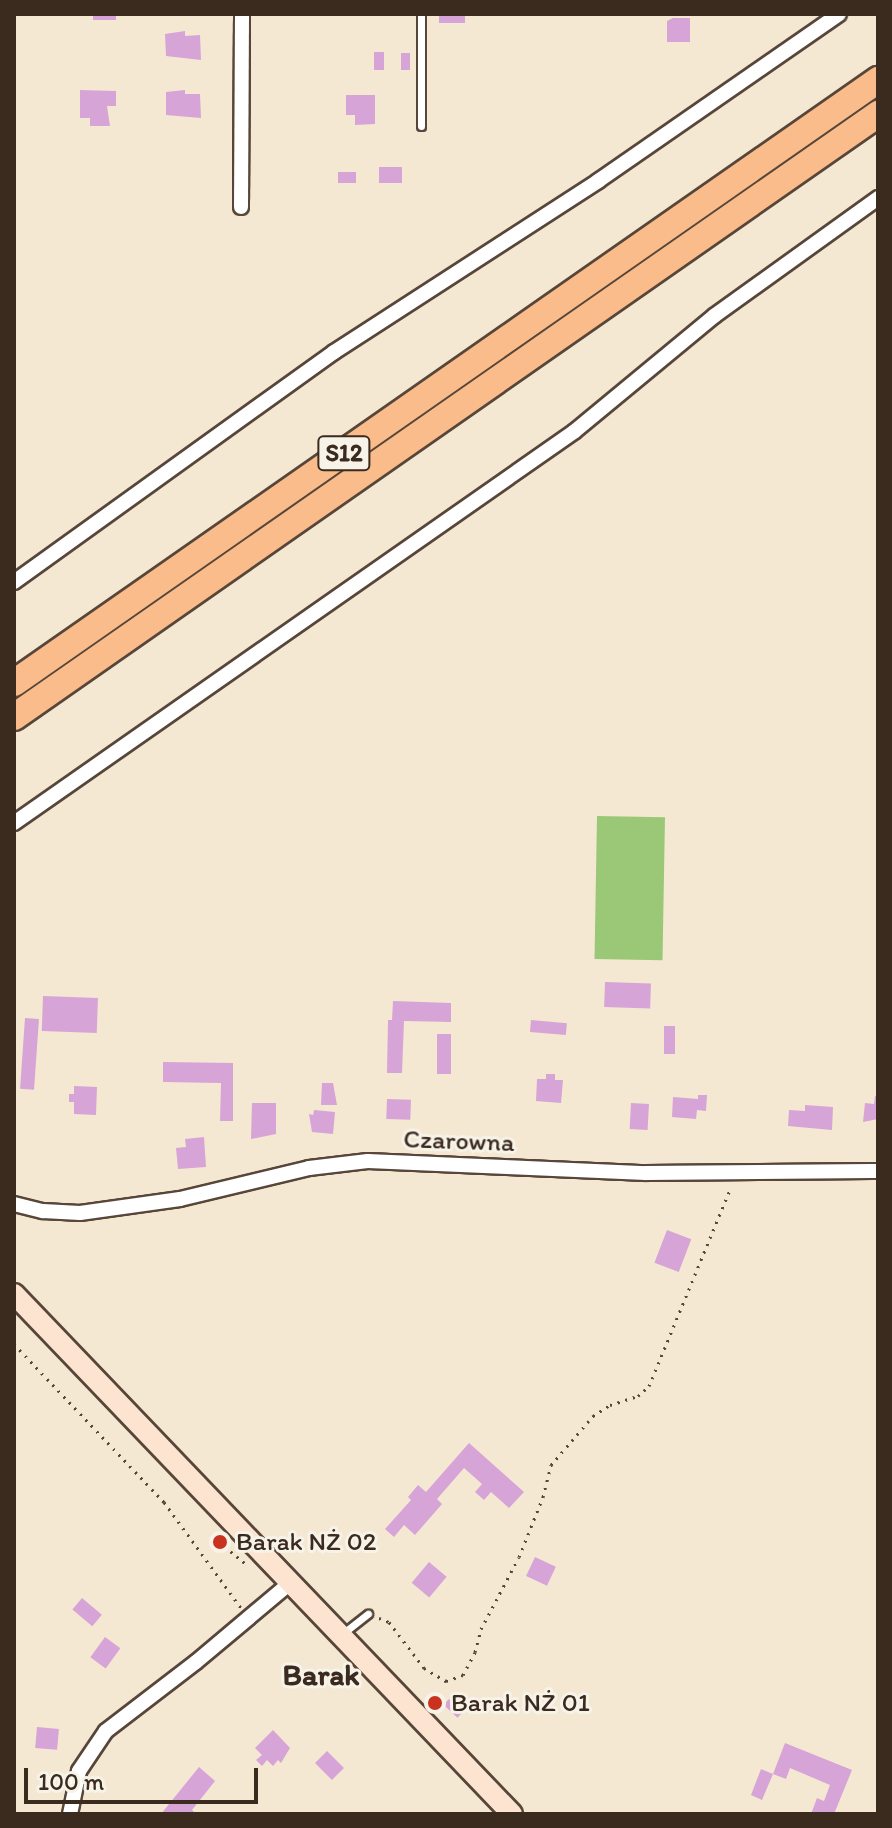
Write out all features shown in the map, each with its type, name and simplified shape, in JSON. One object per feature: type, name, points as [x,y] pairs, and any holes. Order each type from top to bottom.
[{"type":"highway","name":"S12","points":[[14,683],[878,80]]},
{"type":"highway","name":"S12","points":[[14,717],[878,114]]},
{"type":"street","points":[[241,207],[242,14]]},
{"type":"street","points":[[14,582],[334,352],[598,181],[839,14]]},
{"type":"street","points":[[14,823],[575,431],[714,316],[878,198]]},
{"type":"street","name":"Czarowna","points":[[14,1204],[43,1211],[80,1213],[130,1207],[180,1199],[309,1168],[368,1161],[646,1173],[878,1171]]},
{"type":"street","points":[[14,1294],[512,1814]]},
{"type":"street","points":[[56,1814],[70,1811],[79,1771],[106,1731],[290,1583]]},
{"type":"lane","points":[[421,14],[421,126]]},
{"type":"lane","points":[[341,1635],[368,1614]]},
{"type":"path","points":[[368,1614],[389,1622],[424,1668],[446,1681],[463,1675],[475,1652],[481,1629],[519,1557],[543,1497],[551,1465],[593,1416],[610,1405],[638,1396],[649,1386],[737,1173]]},
{"type":"path","points":[[14,1344],[164,1502],[249,1619]]},
{"type":"green space","points":[[878,91],[878,105],[14,706],[14,694]]},
{"type":"green space","points":[[597,816],[665,817],[662,960],[595,959]]},
{"type":"building","points":[[93,14],[116,14],[116,20],[93,20]]},
{"type":"building","points":[[439,14],[465,14],[465,23],[439,23]]},
{"type":"building","points":[[690,18],[690,42],[667,42],[667,21]]},
{"type":"building","points":[[185,31],[185,36],[200,35],[201,60],[166,56],[165,34]]},
{"type":"building","points":[[374,52],[384,52],[384,70],[374,70]]},
{"type":"building","points":[[401,53],[410,53],[410,70],[401,70]]},
{"type":"building","points":[[80,90],[116,91],[116,106],[107,106],[110,126],[90,126],[90,118],[80,118]]},
{"type":"building","points":[[185,90],[185,94],[200,94],[201,118],[166,115],[166,92]]},
{"type":"building","points":[[346,95],[375,95],[375,124],[355,125],[355,115],[346,115]]},
{"type":"building","points":[[379,167],[402,167],[402,183],[379,183]]},
{"type":"building","points":[[338,172],[356,172],[356,183],[338,183]]},
{"type":"building","points":[[605,982],[651,984],[650,1009],[604,1007]]},
{"type":"building","points":[[43,996],[98,998],[97,1033],[42,1031]]},
{"type":"building","points":[[393,1001],[451,1003],[451,1022],[404,1021],[402,1073],[387,1073],[388,1020],[392,1020]]},
{"type":"building","points":[[25,1018],[39,1019],[34,1090],[20,1089]]},
{"type":"building","points":[[531,1020],[567,1023],[566,1035],[530,1032]]},
{"type":"building","points":[[664,1026],[675,1026],[675,1054],[664,1054]]},
{"type":"building","points":[[437,1034],[451,1034],[451,1074],[437,1074]]},
{"type":"building","points":[[163,1062],[233,1063],[233,1121],[220,1121],[221,1083],[163,1082]]},
{"type":"building","points":[[546,1074],[555,1074],[555,1080],[563,1080],[561,1103],[536,1101],[537,1079],[546,1079]]},
{"type":"building","points":[[322,1083],[333,1083],[337,1105],[321,1105]]},
{"type":"building","points":[[74,1086],[97,1087],[96,1115],[74,1114],[74,1102],[69,1102],[69,1094],[74,1094]]},
{"type":"building","points":[[698,1095],[707,1095],[706,1111],[697,1110],[696,1119],[672,1117],[673,1097],[698,1099]]},
{"type":"building","points":[[875,1096],[878,1096],[878,1119],[863,1122],[865,1103],[874,1104]]},
{"type":"building","points":[[387,1099],[411,1100],[410,1120],[386,1119]]},
{"type":"building","points":[[252,1103],[276,1103],[276,1134],[251,1139]]},
{"type":"building","points":[[631,1103],[649,1104],[648,1130],[630,1129]]},
{"type":"building","points":[[805,1105],[833,1107],[832,1130],[788,1126],[789,1110],[805,1111]]},
{"type":"building","points":[[314,1110],[335,1112],[333,1134],[312,1132],[309,1114],[313,1115]]},
{"type":"building","points":[[204,1137],[206,1167],[178,1169],[176,1148],[186,1147],[185,1139]]},
{"type":"building","points":[[667,1230],[691,1239],[679,1272],[654,1263]]},
{"type":"building","points":[[469,1443],[524,1492],[509,1508],[491,1492],[484,1500],[475,1492],[482,1484],[464,1468],[437,1499],[442,1504],[415,1535],[404,1525],[394,1537],[385,1529],[411,1500],[408,1497],[418,1485],[426,1492]]},
{"type":"building","points":[[535,1557],[556,1567],[547,1586],[526,1576]]},
{"type":"building","points":[[429,1562],[447,1577],[429,1597],[412,1583]]},
{"type":"building","points":[[82,1598],[102,1615],[92,1626],[72,1609]]},
{"type":"building","points":[[105,1637],[120,1648],[106,1668],[90,1657]]},
{"type":"building","points":[[449,1699],[463,1712],[457,1718],[444,1705]]},
{"type":"building","points":[[37,1727],[59,1729],[57,1750],[35,1748]]},
{"type":"building","points":[[273,1730],[290,1748],[281,1763],[278,1760],[273,1766],[267,1760],[262,1766],[256,1760],[262,1755],[255,1748]]},
{"type":"building","points":[[785,1743],[852,1770],[834,1814],[811,1814],[817,1798],[824,1801],[830,1785],[790,1768],[786,1779],[773,1774]]},
{"type":"building","points":[[327,1751],[344,1768],[332,1780],[315,1763]]},
{"type":"building","points":[[199,1767],[215,1781],[192,1810],[196,1814],[161,1814]]},
{"type":"building","points":[[761,1769],[773,1774],[762,1800],[751,1795]]},
{"type":"place","name":"Barak NŻ 02","points":[[220,1542]]},
{"type":"place","name":"Barak NŻ 01","points":[[435,1703]]},
{"type":"district","name":"Barak","points":[[321,1675]]}]
